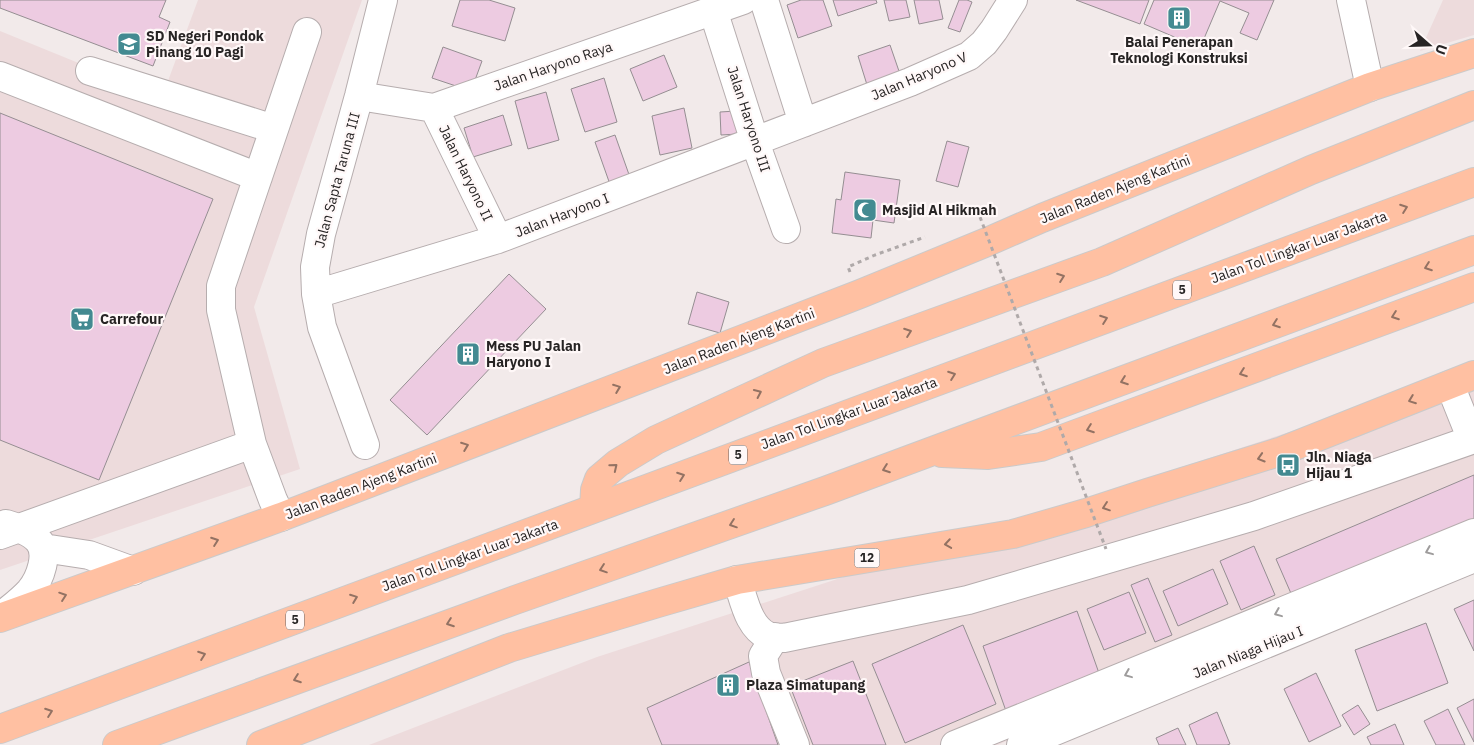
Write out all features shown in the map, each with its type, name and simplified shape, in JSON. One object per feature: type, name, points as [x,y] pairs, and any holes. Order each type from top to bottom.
[{"type":"highway","name":"Jalan Raden Ajeng Kartini","points":[[0,618],[281,517],[860,294],[1042,218],[1370,87],[1474,53]]},
{"type":"highway","points":[[590,510],[599,479],[618,463],[656,440],[823,363],[1102,262],[1310,170],[1474,105]]},
{"type":"highway","name":"Jalan Tol Lingkar Luar Jakarta","points":[[0,729],[1474,182]]},
{"type":"highway","points":[[118,745],[505,603],[932,452],[1474,250]]},
{"type":"highway","points":[[932,452],[988,455],[1041,447],[1474,287]]},
{"type":"highway","name":"12","points":[[261,745],[509,648],[658,602],[737,580],[1022,531],[1086,514],[1282,451],[1462,380]]},
{"type":"street","name":"Jalan Sapta Taruna III","points":[[365,445],[322,327],[316,294],[315,267],[321,234],[384,0]]},
{"type":"street","name":"Jalan Haryono Raya","points":[[359,96],[434,108],[743,0]]},
{"type":"street","points":[[764,0],[804,123]]},
{"type":"street","name":"Jalan Haryono V","points":[[804,123],[910,82],[969,56],[984,43],[1013,0]]},
{"type":"street","points":[[1351,0],[1370,87]]},
{"type":"street","name":"Jalan Haryono III","points":[[713,10],[755,142],[786,229]]},
{"type":"street","points":[[281,517],[252,444],[220,310],[221,286],[307,32]]},
{"type":"street","points":[[90,71],[274,129]]},
{"type":"street","points":[[0,76],[258,177]]},
{"type":"street","name":"Jalan Haryono II","points":[[434,108],[498,239]]},
{"type":"street","name":"Jalan Haryono I","points":[[316,294],[498,239],[804,123]]},
{"type":"street","points":[[737,580],[756,628],[769,636],[784,638],[968,600],[1254,516],[1473,439],[1462,380]]},
{"type":"street","points":[[6,528],[252,444]]},
{"type":"street","points":[[0,618],[31,590],[40,573],[43,548],[37,539],[6,528]]},
{"type":"street","points":[[955,745],[1474,533]]},
{"type":"street","points":[[43,548],[89,555],[133,571]]},
{"type":"street","name":"Jalan Niaga Hijau I","points":[[1021,745],[1474,558]]},
{"type":"street","points":[[775,637],[764,656],[766,673],[795,745]]},
{"type":"path","points":[[980,218],[1106,549]]},
{"type":"shaded area","points":[[198,0],[362,0],[254,307],[300,469],[0,570],[0,31],[162,97]]},
{"type":"shaded area","points":[[1443,0],[1474,0],[1474,35],[1420,51]]},
{"type":"shaded area","points":[[1474,372],[1474,553],[997,745],[369,745],[597,657]]},
{"type":"building","name":"SD Negeri Pondok Pinang 10 Pagi","points":[[0,0],[166,0],[159,17],[170,22],[153,66],[0,8]]},
{"type":"building","points":[[460,0],[489,0],[515,8],[505,41],[452,26]]},
{"type":"building","points":[[801,0],[823,0],[832,26],[798,38],[787,5]]},
{"type":"building","points":[[833,0],[876,0],[877,3],[838,16]]},
{"type":"building","points":[[884,0],[906,0],[910,17],[889,21]]},
{"type":"building","points":[[914,0],[939,0],[943,19],[919,24]]},
{"type":"building","points":[[959,0],[972,2],[960,32],[948,28]]},
{"type":"building","points":[[1076,0],[1149,0],[1140,24]]},
{"type":"building","name":"Balai Penerapan Teknologi Konstruksi","points":[[1154,0],[1274,0],[1257,40],[1240,33],[1249,13],[1220,1],[1200,48],[1144,24]]},
{"type":"building","points":[[890,45],[901,77],[868,88],[858,56]]},
{"type":"building","points":[[443,47],[482,61],[471,91],[432,78]]},
{"type":"building","points":[[664,55],[677,87],[643,101],[630,69]]},
{"type":"building","points":[[604,78],[617,122],[585,132],[571,89]]},
{"type":"building","points":[[546,92],[559,140],[528,149],[515,101]]},
{"type":"building","points":[[684,108],[692,148],[660,155],[652,116]]},
{"type":"building","points":[[736,111],[738,134],[721,135],[720,112]]},
{"type":"building","name":"Carrefour","points":[[0,113],[213,199],[99,480],[0,440]]},
{"type":"building","points":[[503,115],[512,145],[473,157],[464,128]]},
{"type":"building","points":[[615,135],[632,183],[612,190],[595,142]]},
{"type":"building","points":[[947,141],[969,147],[958,187],[936,181]]},
{"type":"building","name":"Masjid Al Hikmah","points":[[845,172],[900,180],[894,223],[873,220],[871,238],[832,233],[836,199],[841,200]]},
{"type":"building","name":"Mess PU Jalan Haryono I","points":[[509,274],[546,309],[427,435],[390,400]]},
{"type":"building","points":[[697,292],[729,302],[720,333],[688,324]]},
{"type":"building","points":[[1474,475],[1474,521],[1293,598],[1276,559]]},
{"type":"building","points":[[1254,546],[1275,595],[1241,610],[1220,561]]},
{"type":"building","points":[[1213,569],[1228,604],[1178,626],[1163,591]]},
{"type":"building","points":[[1148,578],[1172,635],[1155,642],[1131,585]]},
{"type":"building","points":[[1129,592],[1146,633],[1104,650],[1087,609]]},
{"type":"building","points":[[1474,600],[1474,651],[1454,609]]},
{"type":"building","points":[[1077,611],[1100,676],[1006,711],[983,646]]},
{"type":"building","points":[[1426,623],[1448,683],[1377,711],[1355,650]]},
{"type":"building","points":[[963,625],[996,704],[905,743],[872,664]]},
{"type":"building","points":[[853,661],[886,745],[813,745],[790,686]]},
{"type":"building","name":"Plaza Simatupang","points":[[749,662],[778,745],[662,745],[647,708]]},
{"type":"building","points":[[1316,673],[1341,726],[1309,742],[1284,689]]},
{"type":"building","points":[[1474,699],[1474,742],[1457,708]]},
{"type":"building","points":[[1358,705],[1370,724],[1354,735],[1342,715]]},
{"type":"building","points":[[1448,709],[1465,745],[1436,745],[1424,721]]},
{"type":"building","points":[[1217,712],[1230,744],[1197,745],[1189,725]]},
{"type":"building","points":[[1395,724],[1404,745],[1371,745],[1367,737]]},
{"type":"building","points":[[1178,728],[1186,745],[1159,745],[1156,738]]},
{"type":"place","name":"Balai Penerapan Teknologi Konstruksi","points":[[1179,18]]},
{"type":"place","name":"SD Negeri Pondok Pinang 10 Pagi","points":[[129,44]]},
{"type":"place","name":"Masjid Al Hikmah","points":[[865,210]]},
{"type":"place","name":"Carrefour","points":[[82,319]]},
{"type":"place","name":"Mess PU Jalan Haryono I","points":[[468,354]]},
{"type":"place","name":"Jln. Niaga Hijau 1","points":[[1288,465]]},
{"type":"place","name":"Plaza Simatupang","points":[[728,685]]}]
